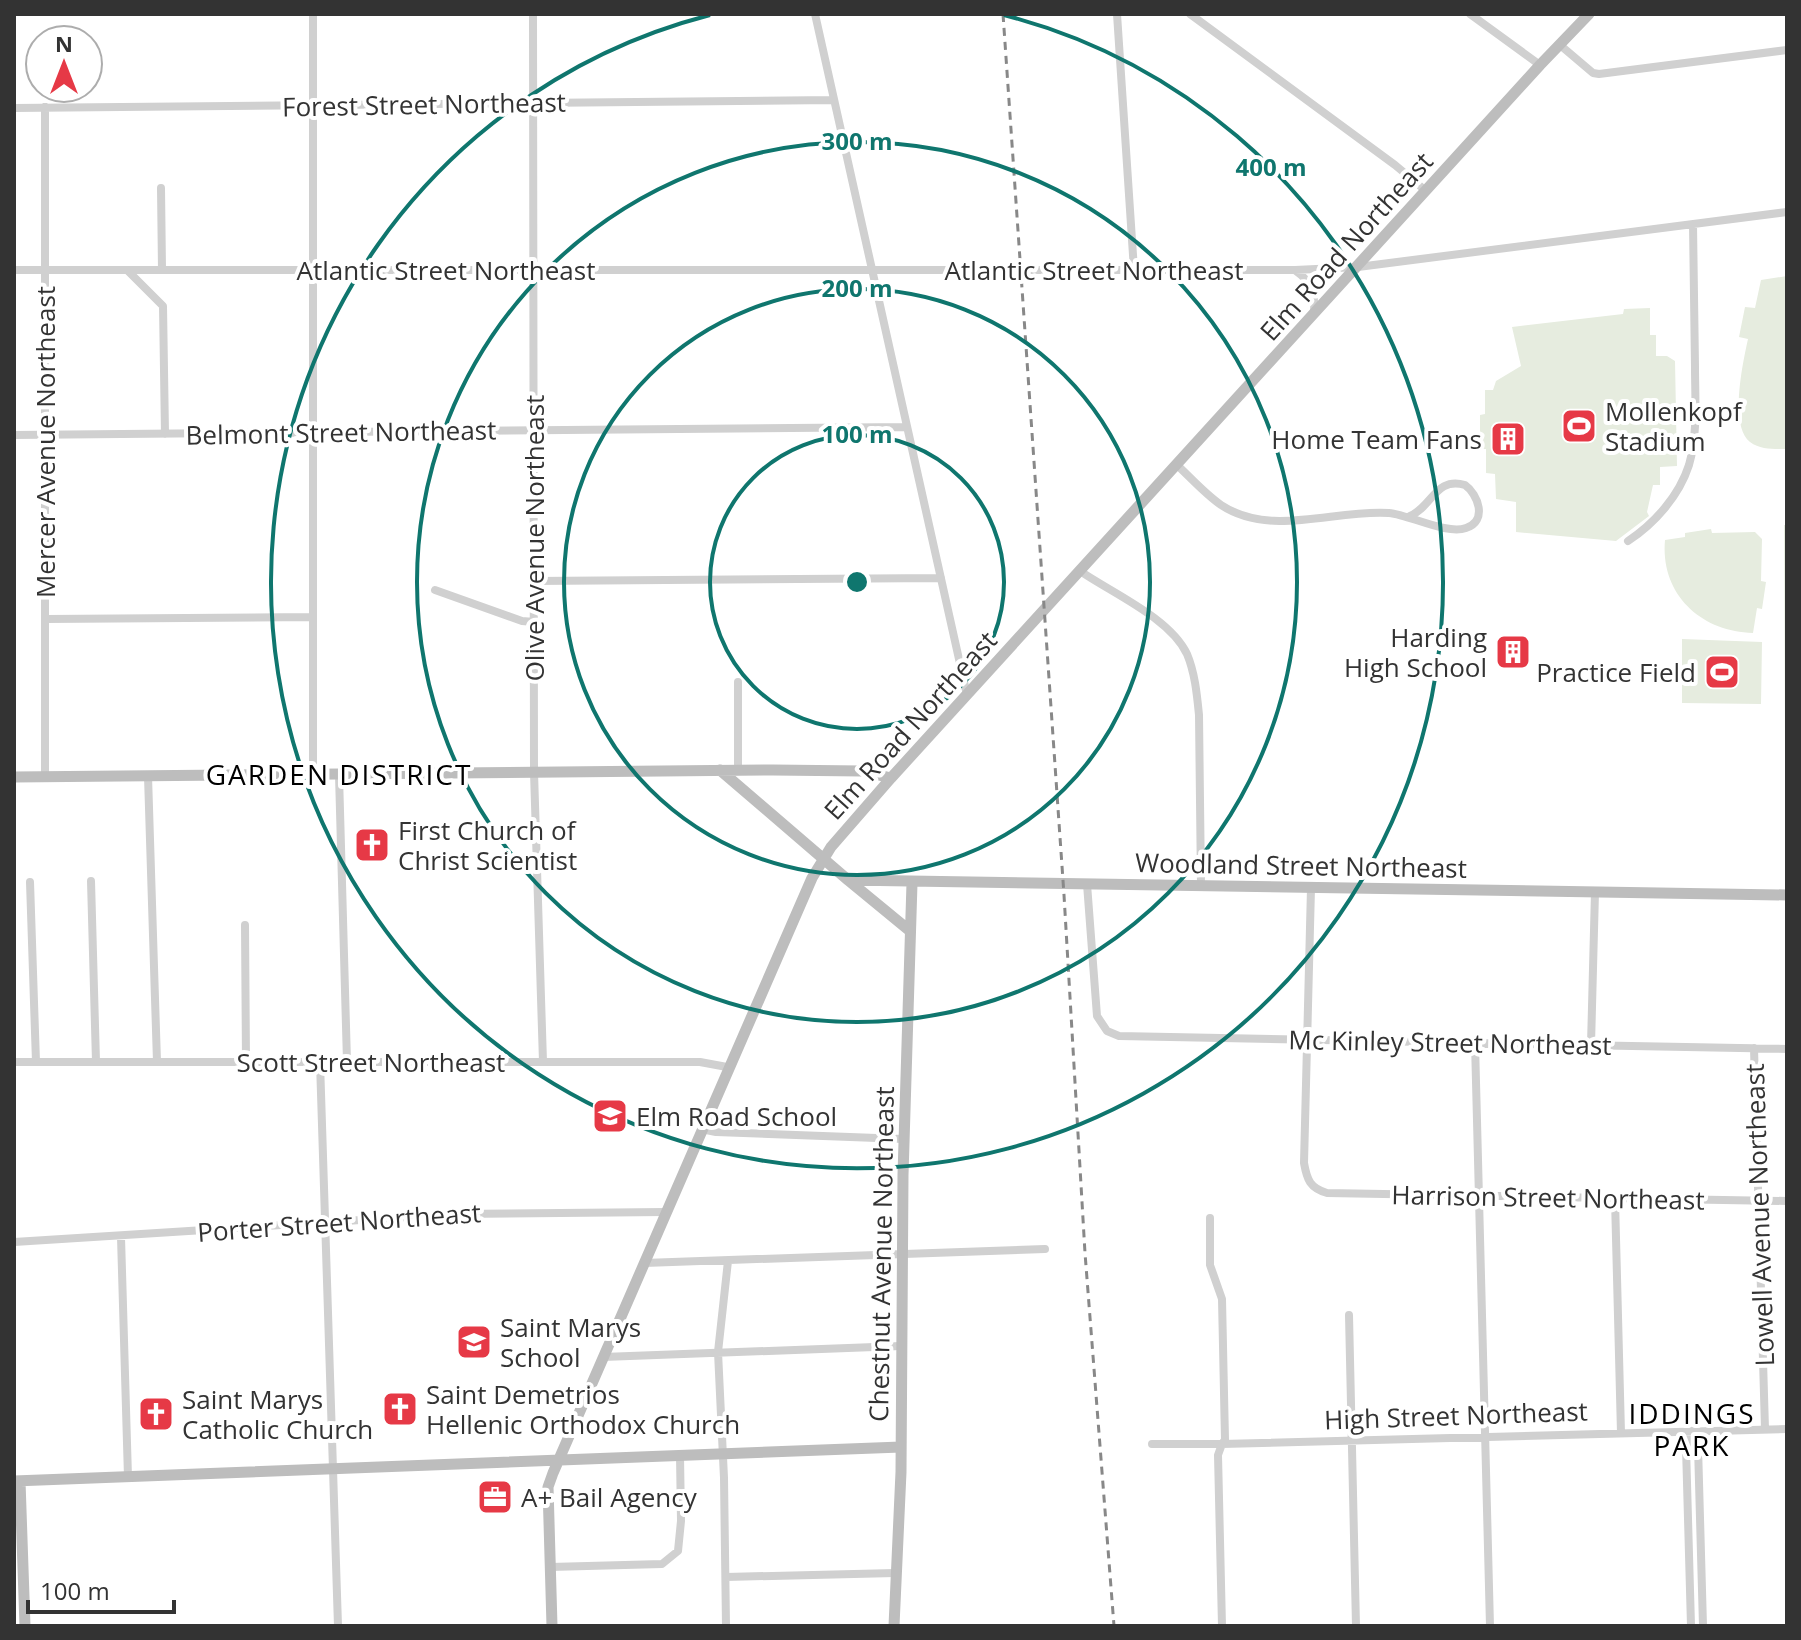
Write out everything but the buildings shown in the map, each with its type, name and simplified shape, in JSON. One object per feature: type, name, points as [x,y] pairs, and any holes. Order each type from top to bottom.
[{"type":"street","points":[[313,14],[313,775]]},
{"type":"street","name":"Olive Avenue Northeast","points":[[533,14],[534,772],[543,1062]]},
{"type":"street","points":[[815,14],[967,695]]},
{"type":"street","points":[[1117,14],[1134,270]]},
{"type":"street","points":[[1190,14],[1426,191]]},
{"type":"street","points":[[1470,14],[1540,65]]},
{"type":"street","name":"Elm Road Northeast","points":[[552,1626],[548,1487],[727,1067],[822,858],[1176,464],[1589,14]]},
{"type":"street","points":[[1560,45],[1593,73],[1599,74],[1787,50]]},
{"type":"street","name":"Forest Street Northeast","points":[[14,108],[834,100]]},
{"type":"street","name":"Mercer Avenue Northeast","points":[[45,107],[45,776]]},
{"type":"street","points":[[161,188],[162,270]]},
{"type":"street","name":"Atlantic Street Northeast","points":[[14,270],[1295,270],[1358,267],[1787,212]]},
{"type":"street","points":[[1628,541],[1645,529],[1666,506],[1692,454],[1695,418],[1693,224]]},
{"type":"street","points":[[1295,270],[1311,284],[1315,293],[1314,315]]},
{"type":"street","points":[[128,271],[163,306],[165,434]]},
{"type":"street","name":"Belmont Street Northeast","points":[[14,435],[907,427]]},
{"type":"street","points":[[1176,464],[1223,507],[1252,517],[1283,521],[1368,513],[1410,516],[1445,528],[1465,529],[1474,524],[1480,507],[1478,499],[1465,485],[1448,483],[1439,488],[1421,511],[1410,516]]},
{"type":"street","points":[[1080,571],[1166,628],[1188,657],[1199,715],[1201,886]]},
{"type":"street","points":[[534,581],[941,578]]},
{"type":"street","points":[[435,590],[505,616],[534,622]]},
{"type":"street","points":[[46,619],[313,617]]},
{"type":"street","points":[[738,682],[738,770]]},
{"type":"street","points":[[720,770],[910,931]]},
{"type":"street","points":[[14,777],[738,770],[862,771],[891,778]]},
{"type":"street","points":[[339,775],[347,1062]]},
{"type":"street","points":[[148,776],[157,1062]]},
{"type":"street","name":"Woodland Street Northeast","points":[[848,880],[1787,895]]},
{"type":"street","points":[[91,881],[96,1062]]},
{"type":"street","points":[[30,882],[36,1062]]},
{"type":"street","name":"Chestnut Avenue Northeast","points":[[894,1626],[901,1447],[904,1139],[912,883]]},
{"type":"street","name":"Mc Kinley Street Northeast","points":[[1087,884],[1097,1016],[1102,1027],[1113,1034],[1787,1049]]},
{"type":"street","points":[[1308,1039],[1311,888]]},
{"type":"street","points":[[1591,1045],[1595,892]]},
{"type":"street","points":[[245,925],[246,1062]]},
{"type":"street","name":"Harrison Street Northeast","points":[[1308,1039],[1304,1163],[1311,1186],[1327,1193],[1787,1201]]},
{"type":"street","points":[[1475,1043],[1490,1626]]},
{"type":"street","name":"Lowell Avenue Northeast","points":[[1754,1048],[1765,1429]]},
{"type":"street","name":"Scott Street Northeast","points":[[14,1062],[700,1062],[727,1067]]},
{"type":"street","points":[[320,1062],[338,1626]]},
{"type":"street","points":[[701,1129],[904,1139]]},
{"type":"street","points":[[1615,1199],[1621,1433]]},
{"type":"street","name":"Porter Street Northeast","points":[[14,1242],[456,1214],[665,1212]]},
{"type":"street","points":[[1210,1218],[1210,1265],[1222,1299],[1225,1440],[1218,1455],[1222,1626]]},
{"type":"street","points":[[121,1237],[128,1477]]},
{"type":"street","points":[[644,1263],[1045,1249]]},
{"type":"street","points":[[726,1626],[718,1352],[728,1261]]},
{"type":"street","points":[[1349,1315],[1356,1626]]},
{"type":"street","points":[[603,1357],[901,1346]]},
{"type":"street","name":"High Street Northeast","points":[[1152,1444],[1787,1429]]},
{"type":"street","points":[[1691,1626],[1686,1447],[1692,1431]]},
{"type":"street","points":[[1692,1431],[1698,1446],[1703,1626]]},
{"type":"street","points":[[25,1626],[17,1481],[901,1447]]},
{"type":"street","points":[[550,1567],[662,1564],[678,1551],[680,1455]]},
{"type":"street","points":[[726,1577],[895,1573]]},
{"type":"shaded area","points":[[1787,276],[1787,449],[1768,448],[1750,442],[1740,422],[1739,393],[1748,339],[1739,337],[1745,307],[1755,308],[1761,280]]},
{"type":"shaded area","name":"Mollenkopf Stadium","points":[[1650,308],[1650,335],[1656,335],[1656,356],[1667,356],[1675,361],[1677,466],[1660,467],[1660,485],[1653,485],[1647,512],[1649,516],[1616,541],[1516,532],[1516,502],[1496,499],[1495,474],[1486,473],[1486,449],[1480,449],[1480,415],[1485,414],[1485,390],[1493,390],[1496,381],[1521,366],[1512,327],[1623,314],[1624,309]]},
{"type":"shaded area","points":[[1787,525],[1785,762],[1784,529]]},
{"type":"shaded area","points":[[1711,529],[1712,533],[1755,532],[1762,539],[1761,581],[1766,582],[1762,609],[1757,608],[1753,633],[1717,626],[1701,617],[1677,593],[1669,577],[1665,540]]},
{"type":"shaded area","name":"Practice Field","points":[[1682,639],[1762,642],[1761,704],[1682,703]]},
{"type":"railway","points":[[1003,14],[1064,895],[1085,1253],[1114,1626]]},
{"type":"place","name":"Mollenkopf Stadium","points":[[1579,426]]},
{"type":"place","name":"Home Team Fans","points":[[1508,439]]},
{"type":"place","name":"Harding High School","points":[[1513,652]]},
{"type":"place","name":"Practice Field","points":[[1722,672]]},
{"type":"place","name":"First Church of Christ Scientist","points":[[372,845]]},
{"type":"place","name":"Elm Road School","points":[[610,1116]]},
{"type":"place","name":"Saint Marys School","points":[[474,1342]]},
{"type":"place","name":"Saint Demetrios Hellenic Orthodox Church","points":[[400,1409]]},
{"type":"place","name":"Saint Marys Catholic Church","points":[[156,1414]]},
{"type":"place","name":"A+ Bail Agency","points":[[495,1497]]},
{"type":"district","name":"GARDEN DISTRICT","points":[[339,774]]},
{"type":"district","name":"IDDINGS PARK","points":[[1692,1429]]}]
